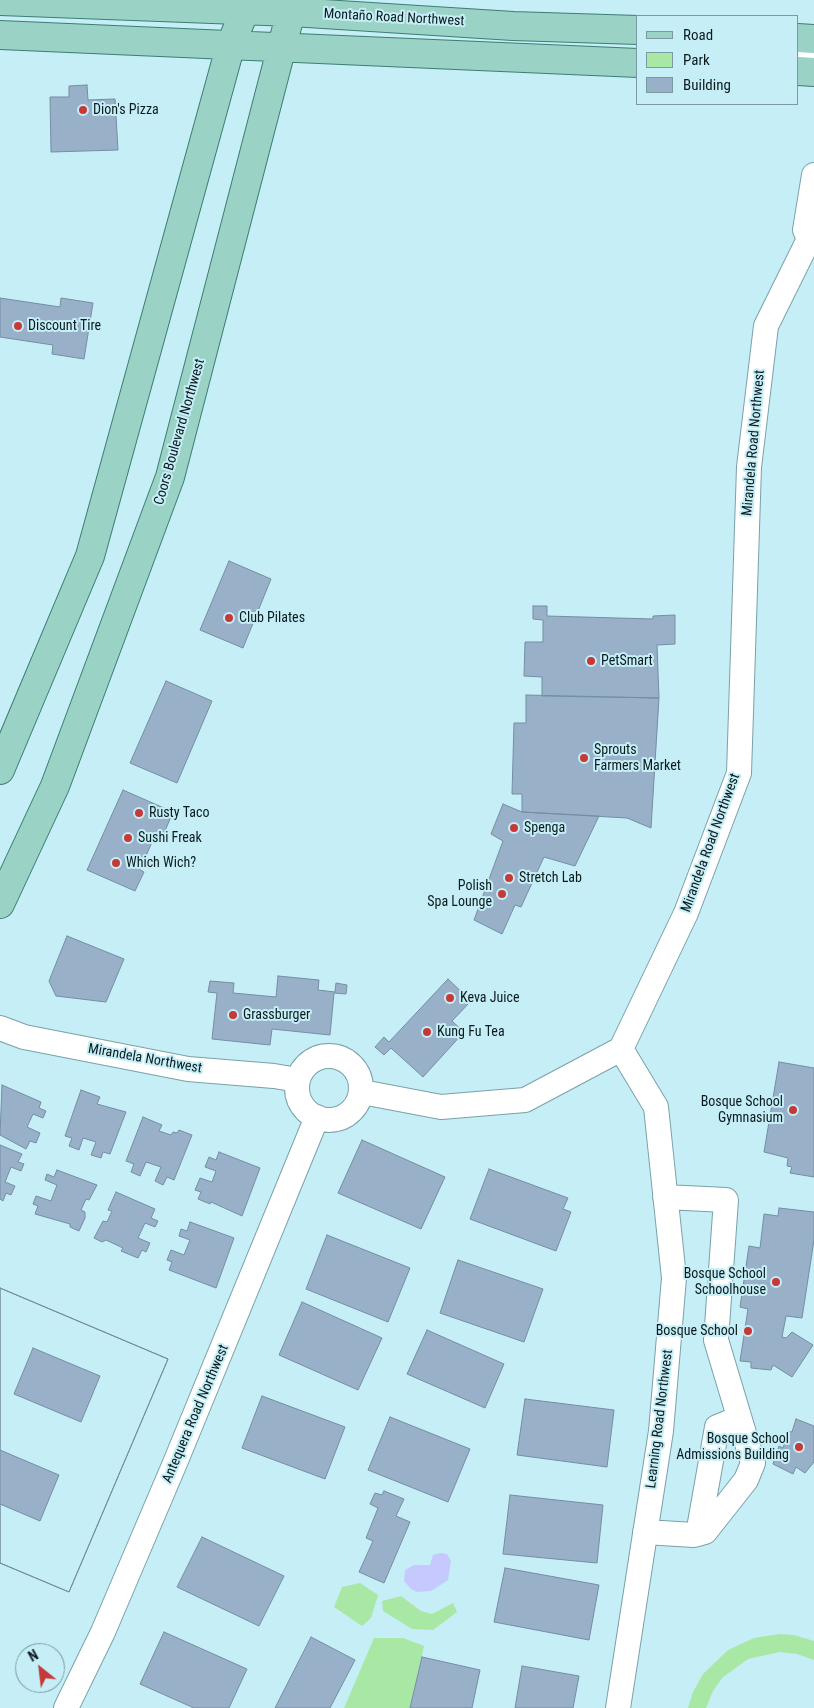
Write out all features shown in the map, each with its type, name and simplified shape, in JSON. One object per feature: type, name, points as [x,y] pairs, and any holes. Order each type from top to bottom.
[{"type":"main road","name":"Montaño Road Northwest","points":[[0,1],[293,6],[513,26],[636,30]]},
{"type":"main road","points":[[0,770],[90,556],[231,44],[246,5]]},
{"type":"main road","name":"Coors Boulevard Northwest","points":[[0,904],[55,786],[170,477],[281,46],[293,6]]},
{"type":"main road","points":[[0,35],[636,63]]},
{"type":"main road","points":[[799,38],[814,39]]},
{"type":"main road","points":[[799,71],[814,72]]},
{"type":"street","points":[[799,55],[814,55]]},
{"type":"street","points":[[811,236],[805,230],[814,175]]},
{"type":"street","name":"Mirandela Road Northwest","points":[[621,1049],[686,913],[739,773],[749,467],[766,326],[811,236]]},
{"type":"street","name":"Mirandela Northwest","points":[[0,1028],[24,1037],[188,1069],[274,1076],[298,1080]]},
{"type":"street","points":[[0,1049],[24,1037]]},
{"type":"street","points":[[362,1092],[441,1107],[525,1100],[621,1049]]},
{"type":"street","name":"Learning Road Northwest","points":[[618,1708],[661,1431],[674,1278],[656,1107],[621,1049]]},
{"type":"street","points":[[321,1056],[343,1058],[357,1071],[362,1092],[354,1110],[344,1117],[333,1120],[317,1117],[307,1112],[300,1103],[297,1092],[298,1080],[302,1070],[310,1062],[321,1056]]},
{"type":"street","name":"Antequera Road Northwest","points":[[66,1708],[103,1632],[183,1445],[317,1117]]},
{"type":"street","points":[[645,1532],[698,1534],[711,1526],[746,1480],[753,1463],[716,1340],[726,1200],[666,1197]]},
{"type":"street","points":[[698,1534],[717,1427],[739,1418]]},
{"type":"green space","points":[[360,1583],[378,1595],[371,1618],[362,1626],[334,1607],[342,1587]]},
{"type":"green space","points":[[401,1596],[421,1611],[432,1614],[453,1603],[457,1612],[433,1630],[412,1629],[383,1611],[382,1601]]},
{"type":"green space","points":[[780,1634],[794,1635],[814,1641],[814,1660],[797,1654],[780,1652],[748,1659],[722,1678],[713,1691],[706,1708],[688,1708],[693,1692],[703,1674],[728,1650],[754,1638]]},
{"type":"green space","points":[[374,1638],[403,1638],[424,1646],[410,1708],[344,1708]]},
{"type":"water","points":[[447,1554],[451,1561],[448,1580],[431,1591],[417,1592],[411,1589],[404,1581],[405,1570],[414,1565],[430,1565],[433,1555]]},
{"type":"building","name":"Dion's Pizza","points":[[87,85],[88,100],[115,99],[118,150],[51,152],[50,97],[69,97],[69,86]]},
{"type":"building","points":[[0,298],[60,307],[61,298],[93,303],[84,359],[52,354],[53,345],[0,337]]},
{"type":"building","points":[[229,561],[271,579],[243,648],[200,630]]},
{"type":"building","name":"PetSmart","points":[[533,606],[547,606],[547,616],[653,619],[653,616],[675,615],[675,644],[657,645],[659,698],[542,696],[542,677],[524,676],[525,642],[543,642],[543,620],[533,619]]},
{"type":"building","points":[[166,681],[212,701],[177,783],[130,763]]},
{"type":"building","name":"Sprouts Farmers Market","points":[[526,695],[659,698],[651,828],[627,818],[522,812],[522,794],[512,794],[514,723],[526,723]]},
{"type":"building","points":[[123,790],[173,812],[162,838],[155,835],[140,870],[144,872],[135,891],[87,870]]},
{"type":"building","points":[[503,804],[522,812],[599,816],[575,866],[544,857],[521,907],[515,905],[502,934],[474,920],[503,841],[491,834]]},
{"type":"building","points":[[67,936],[124,959],[106,1002],[56,996],[49,981]]},
{"type":"building","points":[[278,976],[319,980],[318,990],[335,992],[336,983],[347,985],[346,994],[334,993],[330,1035],[272,1029],[270,1045],[212,1039],[217,993],[208,992],[210,981],[234,983],[233,993],[276,997]]},
{"type":"building","points":[[448,979],[471,1001],[452,1021],[464,1032],[423,1077],[391,1048],[384,1055],[375,1047],[384,1037],[389,1042]]},
{"type":"building","name":"Bosque School Gymnasium","points":[[779,1062],[814,1068],[814,1177],[790,1173],[792,1167],[787,1166],[788,1158],[764,1152]]},
{"type":"building","points":[[2,1085],[41,1102],[39,1108],[46,1111],[43,1118],[33,1114],[27,1127],[40,1133],[36,1143],[30,1141],[26,1149],[0,1135]]},
{"type":"building","points":[[81,1090],[100,1097],[97,1104],[126,1112],[110,1154],[103,1152],[101,1158],[91,1155],[96,1142],[83,1138],[79,1150],[69,1146],[72,1138],[65,1136]]},
{"type":"building","points":[[143,1117],[162,1125],[159,1131],[171,1135],[179,1130],[192,1135],[174,1180],[167,1177],[163,1185],[155,1181],[161,1167],[146,1162],[140,1176],[131,1172],[134,1164],[126,1161]]},
{"type":"building","points":[[362,1140],[445,1177],[421,1229],[338,1193]]},
{"type":"building","points":[[0,1145],[22,1154],[18,1162],[24,1164],[21,1171],[11,1167],[5,1182],[15,1186],[11,1195],[6,1193],[3,1201],[0,1199]]},
{"type":"building","points":[[219,1152],[260,1168],[242,1216],[211,1202],[210,1204],[198,1199],[201,1192],[195,1190],[200,1178],[212,1182],[216,1171],[205,1167],[209,1157],[216,1160]]},
{"type":"building","points":[[489,1169],[568,1198],[563,1209],[571,1212],[556,1251],[470,1219]]},
{"type":"building","points":[[57,1170],[97,1185],[89,1200],[86,1199],[81,1210],[85,1212],[85,1218],[79,1231],[70,1227],[70,1224],[35,1214],[38,1206],[33,1204],[36,1196],[51,1201],[57,1185],[45,1180],[47,1174],[54,1177]]},
{"type":"building","points":[[116,1192],[155,1209],[151,1218],[158,1221],[155,1227],[145,1223],[138,1238],[150,1243],[146,1252],[142,1250],[138,1258],[121,1251],[123,1248],[106,1240],[102,1242],[94,1238],[103,1221],[107,1222],[112,1211],[108,1210]]},
{"type":"building","name":"Bosque School Schoolhouse","points":[[779,1208],[814,1212],[814,1240],[802,1318],[786,1316],[782,1337],[786,1338],[792,1332],[813,1345],[792,1377],[773,1365],[771,1370],[751,1368],[751,1362],[740,1361],[748,1309],[740,1307],[749,1246],[760,1248],[764,1214],[778,1216]]},
{"type":"building","points":[[190,1222],[234,1238],[216,1288],[169,1270],[172,1262],[167,1260],[171,1250],[184,1255],[190,1240],[179,1236],[181,1229],[187,1231]]},
{"type":"building","points":[[327,1235],[410,1268],[388,1322],[306,1289]]},
{"type":"building","points":[[458,1260],[543,1289],[524,1342],[440,1313]]},
{"type":"building","points":[[0,1288],[168,1359],[69,1592],[0,1563],[0,1504],[40,1521],[59,1475],[0,1450]],"holes":[[[33,1348],[100,1376],[81,1422],[14,1394]]]},
{"type":"building","points":[[0,1288],[168,1359],[69,1592],[0,1563]]},
{"type":"building","points":[[302,1302],[382,1338],[358,1390],[279,1355]]},
{"type":"building","points":[[427,1330],[504,1364],[485,1408],[407,1374]]},
{"type":"building","points":[[262,1396],[345,1427],[325,1479],[242,1448]]},
{"type":"building","points":[[525,1399],[614,1410],[607,1467],[517,1455]]},
{"type":"building","points":[[390,1417],[470,1449],[448,1502],[368,1470]]},
{"type":"building","name":"Bosque School Admissions Building","points":[[796,1419],[814,1426],[814,1462],[805,1473],[796,1467],[793,1474],[773,1464],[779,1446],[783,1448],[788,1431],[792,1432]]},
{"type":"building","points":[[384,1491],[404,1499],[396,1516],[410,1522],[384,1583],[359,1572],[373,1541],[366,1538],[378,1508],[370,1504],[375,1493],[382,1495]]},
{"type":"building","points":[[510,1495],[603,1505],[597,1563],[503,1554]]},
{"type":"building","points":[[202,1537],[284,1576],[259,1626],[177,1587]]},
{"type":"building","points":[[505,1568],[599,1585],[589,1640],[494,1622]]},
{"type":"building","points":[[164,1632],[247,1669],[229,1708],[194,1708],[140,1684]]},
{"type":"building","points":[[311,1637],[355,1660],[330,1708],[275,1708]]},
{"type":"building","points":[[422,1657],[480,1670],[472,1708],[410,1708]]},
{"type":"building","points":[[522,1666],[579,1676],[573,1708],[515,1708]]},
{"type":"place","name":"Dion's Pizza","points":[[83,110]]},
{"type":"place","name":"Discount Tire","points":[[18,326]]},
{"type":"place","name":"Club Pilates","points":[[229,618]]},
{"type":"place","name":"PetSmart","points":[[591,661]]},
{"type":"place","name":"Sprouts Farmers Market","points":[[584,758]]},
{"type":"place","name":"Rusty Taco","points":[[139,813]]},
{"type":"place","name":"Spenga","points":[[514,828]]},
{"type":"place","name":"Sushi Freak","points":[[128,838]]},
{"type":"place","name":"Which Wich?","points":[[116,863]]},
{"type":"place","name":"Stretch Lab","points":[[509,878]]},
{"type":"place","name":"Polish Spa Lounge","points":[[502,894]]},
{"type":"place","name":"Keva Juice","points":[[450,998]]},
{"type":"place","name":"Grassburger","points":[[233,1015]]},
{"type":"place","name":"Kung Fu Tea","points":[[427,1032]]},
{"type":"place","name":"Bosque School Gymnasium","points":[[793,1110]]},
{"type":"place","name":"Bosque School Schoolhouse","points":[[776,1282]]},
{"type":"place","name":"Bosque School","points":[[748,1331]]},
{"type":"place","name":"Bosque School Admissions Building","points":[[799,1447]]}]
